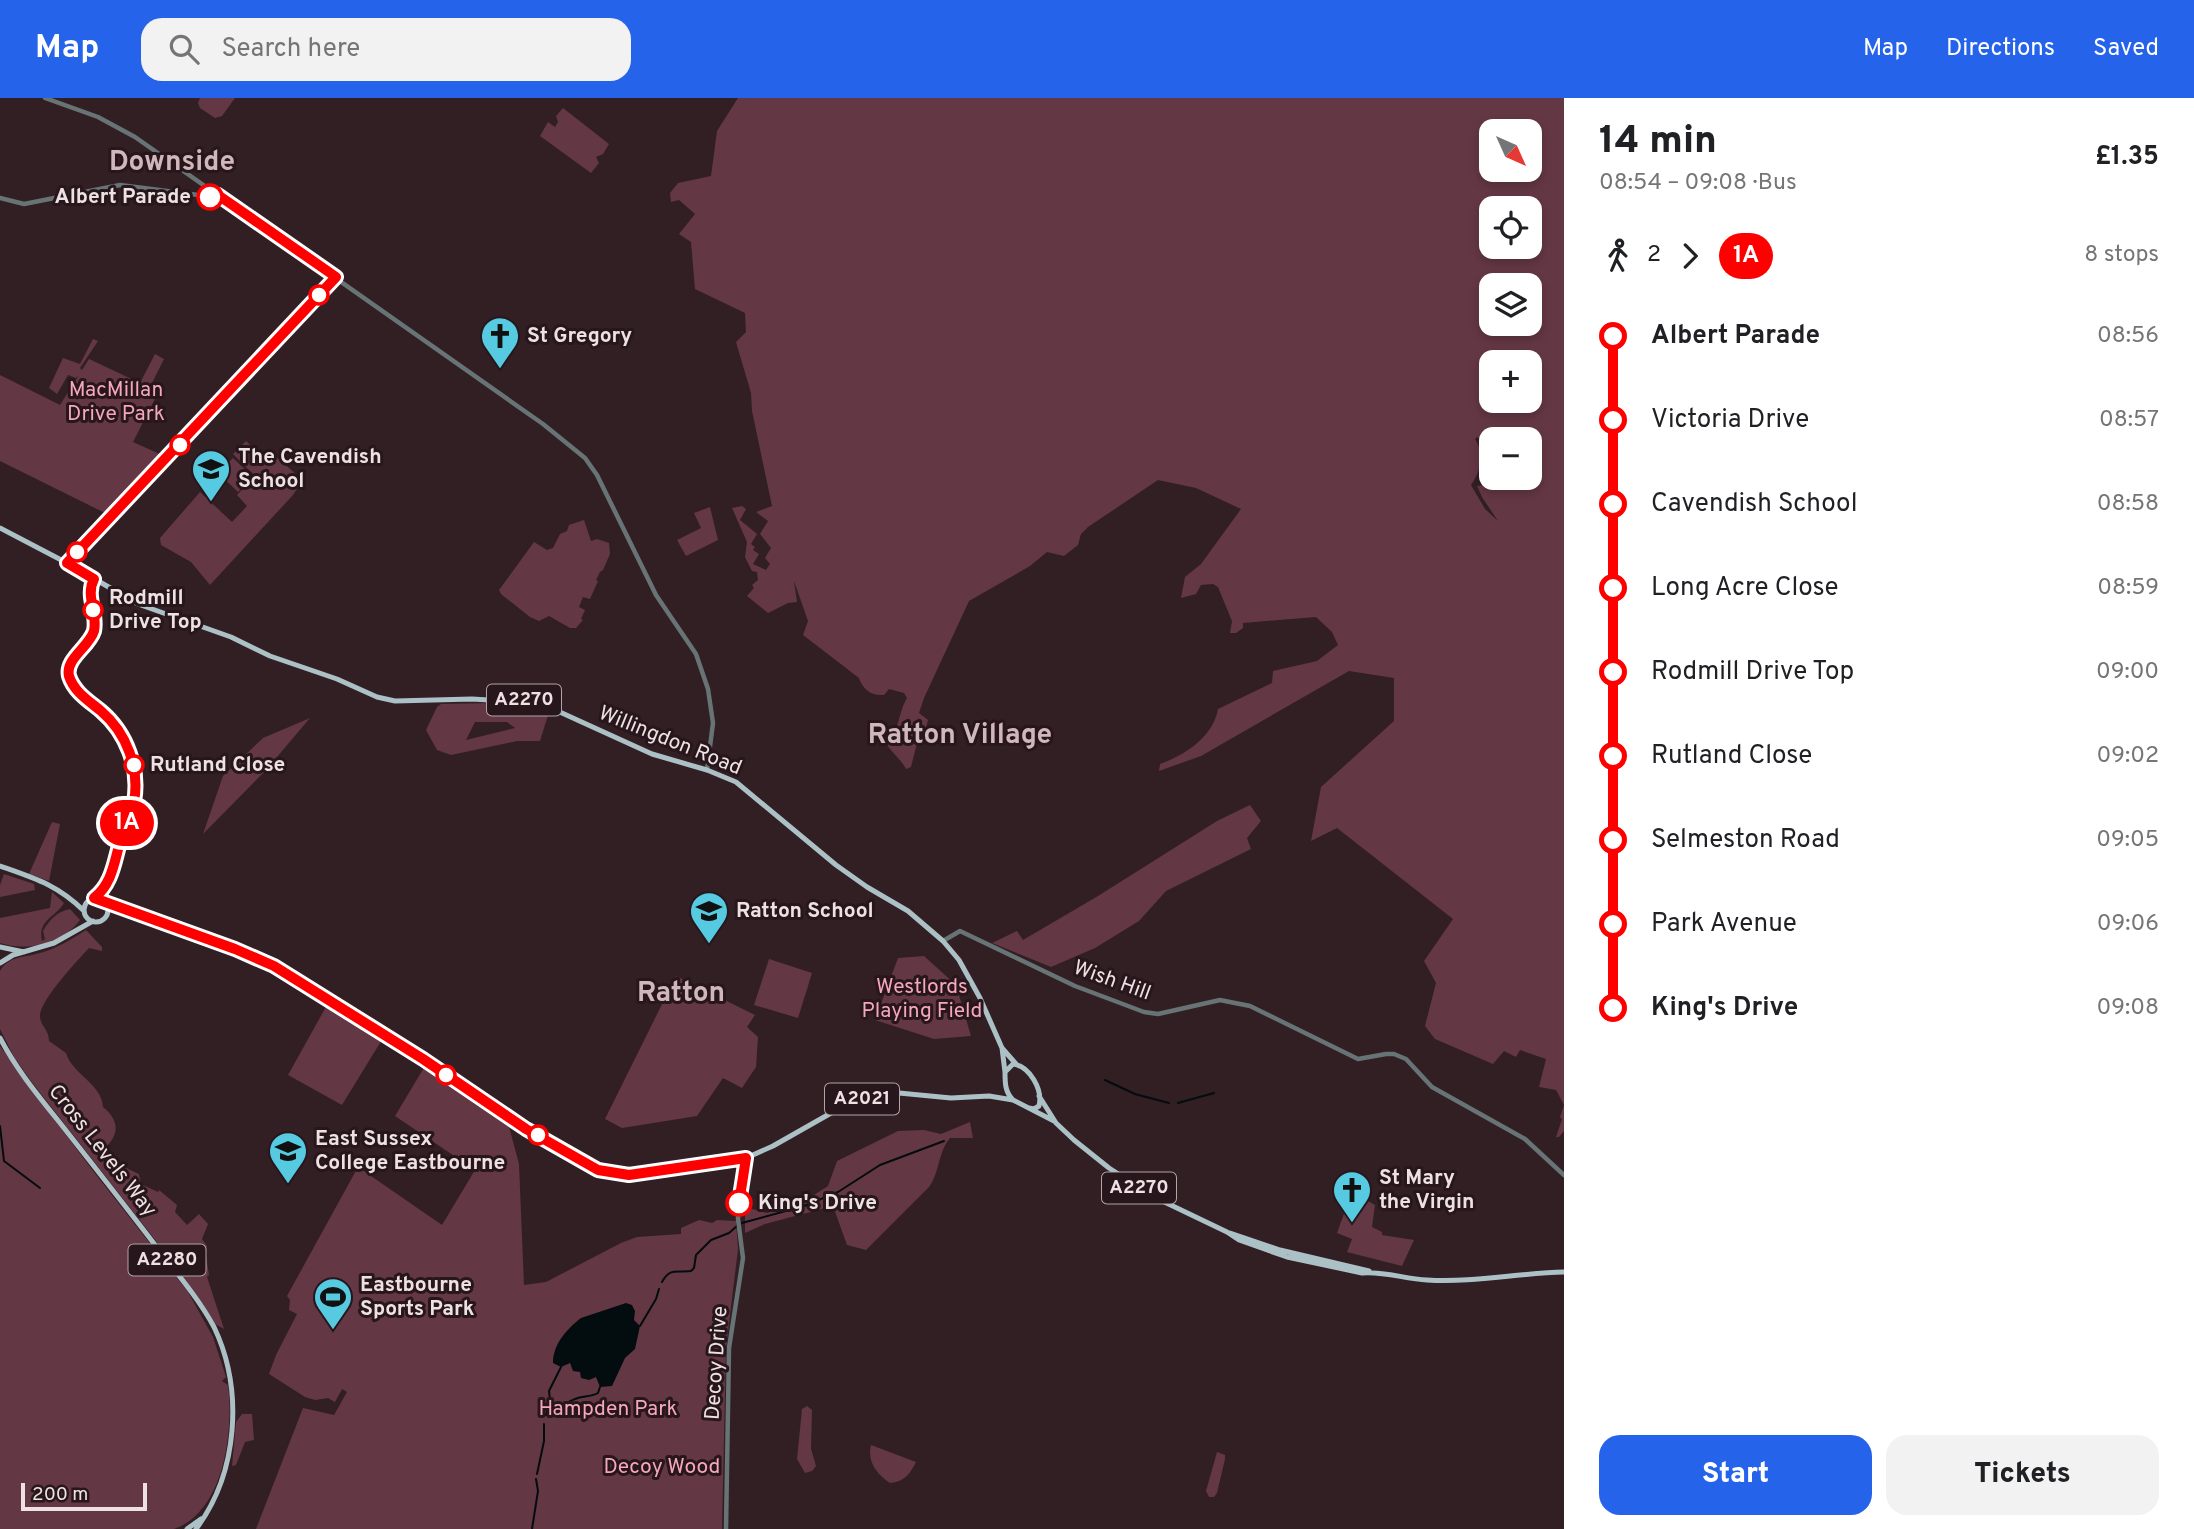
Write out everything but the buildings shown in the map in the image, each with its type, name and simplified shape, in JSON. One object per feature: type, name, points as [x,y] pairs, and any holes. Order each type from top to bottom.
[{"type":"main road","name":"Willingdon Road","points":[[0,528],[138,604],[230,637],[270,656],[337,679],[377,697],[402,701],[472,699],[540,703],[652,754],[707,770],[743,786],[836,865],[908,911],[943,941],[974,988],[1002,1048],[1016,1064],[1029,1073],[1040,1096]]},
{"type":"main road","points":[[0,866],[48,883],[69,896],[93,921]]},
{"type":"main road","points":[[69,896],[104,902],[108,908],[106,917]]},
{"type":"main road","points":[[80,928],[87,903],[93,899]]},
{"type":"main road","name":"A2021","points":[[104,902],[235,949],[274,966],[423,1059],[526,1129],[598,1170],[629,1175],[746,1158],[773,1146],[847,1104],[874,1094],[899,1093],[951,1098],[989,1096],[1013,1100]]},
{"type":"main road","points":[[0,963],[7,957],[54,943],[93,921],[126,911]]},
{"type":"main road","points":[[0,947],[26,952]]},
{"type":"main road","points":[[0,953],[0,963]]},
{"type":"main road","name":"Cross Levels Way","points":[[0,1038],[32,1087],[195,1297],[218,1338],[230,1383],[231,1438],[227,1465],[196,1529]]},
{"type":"main road","name":"Willingdon Road","points":[[1002,1048],[1005,1081]]},
{"type":"main road","points":[[1005,1072],[1010,1065],[1016,1064]]},
{"type":"main road","points":[[1005,1081],[1007,1092],[1013,1100],[1029,1108],[1039,1106],[1040,1096]]},
{"type":"main road","points":[[989,1096],[1001,1089],[1005,1081]]},
{"type":"main road","name":"A2270","points":[[1040,1096],[1056,1123]]},
{"type":"main road","name":"A2270","points":[[1029,1108],[1056,1123],[1118,1175],[1154,1198],[1227,1232],[1280,1250],[1372,1272],[1427,1280],[1564,1272]]},
{"type":"main road","name":"A2270","points":[[1227,1232],[1239,1240],[1261,1248],[1329,1267],[1362,1273],[1372,1272]]},
{"type":"main road","name":"Cross Levels Way","points":[[187,1529],[204,1516]]},
{"type":"street","points":[[45,98],[99,117],[135,137],[481,378],[585,458],[597,475],[656,595],[696,654],[708,689],[713,723],[707,770]]},
{"type":"street","points":[[0,198],[24,204],[120,185],[214,197],[218,195]]},
{"type":"street","points":[[94,579],[90,588],[93,633],[68,669],[74,686],[105,714],[120,732],[131,754],[135,800],[104,902]]},
{"type":"street","points":[[93,899],[110,880]]},
{"type":"street","name":"Wish Hill","points":[[943,941],[960,931],[1075,986],[1144,1012],[1158,1014],[1220,999],[1250,1006],[1358,1059],[1394,1054],[1416,1067],[1441,1094],[1525,1139],[1564,1175]]},
{"type":"street","name":"Decoy Drive","points":[[726,1529],[729,1348],[743,1258],[738,1219],[746,1158]]},
{"type":"green space","points":[[200,98],[235,98],[222,116],[215,118],[200,108]]},
{"type":"green space","points":[[738,98],[1564,98],[1564,1105],[1556,1090],[1539,1087],[1546,1059],[1520,1050],[1516,1057],[1504,1051],[1493,1064],[1435,1039],[1425,1026],[1436,983],[1424,961],[1453,919],[1337,828],[1311,841],[1321,787],[1394,721],[1394,678],[1349,671],[1201,756],[1159,771],[1160,764],[1179,756],[1204,736],[1218,709],[1272,683],[1273,671],[1317,661],[1338,645],[1332,632],[1316,617],[1243,623],[1243,628],[1236,633],[1230,633],[1232,621],[1218,587],[1213,584],[1201,585],[1196,594],[1181,598],[1185,577],[1201,564],[1241,509],[1196,488],[1158,480],[1088,527],[1081,534],[1078,545],[1064,556],[1047,552],[1030,566],[969,601],[924,698],[919,713],[928,720],[926,728],[918,739],[911,767],[906,769],[887,745],[894,734],[907,698],[904,693],[889,689],[884,695],[868,691],[859,678],[803,635],[808,621],[794,581],[797,602],[788,603],[768,613],[747,596],[754,588],[752,585],[758,580],[757,572],[752,571],[745,557],[747,542],[732,508],[742,506],[746,509],[740,520],[757,534],[751,544],[755,547],[753,550],[759,554],[753,564],[766,570],[770,564],[765,558],[771,548],[760,534],[768,521],[756,512],[772,506],[752,411],[751,393],[736,342],[746,332],[745,313],[695,289],[691,242],[679,234],[695,214],[679,200],[671,202],[670,193],[678,183],[711,176],[717,131]]},
{"type":"green space","points":[[563,108],[609,144],[603,154],[596,157],[599,163],[591,173],[540,136],[548,122],[555,127],[558,122],[556,116]]},
{"type":"green space","name":"MacMillan Drive Park","points":[[93,339],[98,341],[80,368],[82,370],[89,359],[140,383],[155,354],[164,359],[150,387],[159,391],[133,442],[162,455],[107,514],[0,461],[0,375],[60,405],[79,375],[76,378],[68,375],[57,394],[49,388],[63,358],[80,364]]},
{"type":"green space","points":[[246,441],[268,462],[275,456],[303,480],[293,495],[210,585],[191,562],[161,545],[160,538],[200,492],[232,522],[247,506],[237,495],[255,476],[233,454]]},
{"type":"green space","points":[[233,458],[252,476],[238,492],[218,473]]},
{"type":"green space","points":[[710,507],[718,540],[686,556],[677,540],[701,528],[694,513]]},
{"type":"green space","points":[[584,520],[591,541],[597,539],[609,543],[610,554],[596,580],[598,581],[590,599],[583,597],[579,607],[585,610],[581,619],[583,620],[576,628],[570,628],[549,616],[539,621],[530,617],[501,594],[499,590],[534,542],[547,550],[553,548],[560,534],[567,531],[569,525]]},
{"type":"green space","points":[[496,703],[522,705],[549,712],[540,741],[517,741],[451,755],[437,750],[426,730],[441,704]],"holes":[[[475,722],[507,722],[515,728],[466,740]]]},
{"type":"green space","points":[[310,718],[266,770],[203,834],[223,776],[263,738]]},
{"type":"green space","points":[[1250,805],[1261,821],[1247,838],[1251,849],[1166,891],[1139,921],[1095,948],[1051,967],[992,943],[1017,931],[1023,940],[1217,821]]},
{"type":"green space","points":[[52,822],[60,824],[49,881],[29,874]]},
{"type":"green space","points":[[4,874],[34,884],[35,890],[0,897]]},
{"type":"green space","points":[[52,892],[64,903],[42,928],[42,941],[45,939],[43,931],[61,912],[70,909],[80,920],[73,928],[44,944],[22,947],[0,943],[0,918],[50,908]]},
{"type":"green space","points":[[86,930],[102,947],[102,951],[89,948],[68,971],[46,1000],[40,1016],[41,1022],[48,1033],[49,1041],[66,1053],[74,1067],[98,1092],[103,1107],[115,1122],[113,1138],[105,1148],[128,1169],[139,1174],[141,1184],[158,1192],[159,1190],[177,1205],[175,1212],[187,1225],[199,1214],[208,1224],[202,1239],[207,1246],[207,1277],[224,1329],[215,1324],[174,1264],[31,1081],[14,1057],[0,1029],[0,971],[4,966],[13,960],[52,949]]},
{"type":"green space","name":"Westlords Playing Field","points":[[924,956],[956,985],[971,1036],[934,1039],[875,1020],[898,958]]},
{"type":"green space","points":[[769,959],[812,973],[798,1018],[754,1005]]},
{"type":"green space","points":[[676,976],[755,1015],[747,1027],[758,1037],[756,1067],[742,1088],[723,1078],[697,1116],[622,1128],[605,1119]]},
{"type":"green space","points":[[327,1005],[383,1038],[342,1105],[288,1075]]},
{"type":"green space","points":[[0,1046],[188,1292],[213,1337],[226,1377],[222,1381],[228,1385],[227,1446],[215,1488],[204,1506],[191,1520],[174,1529],[0,1529]]},
{"type":"green space","points":[[425,1066],[508,1123],[519,1164],[524,1285],[546,1282],[637,1237],[681,1234],[681,1228],[699,1220],[712,1223],[717,1220],[736,1221],[738,1249],[726,1348],[722,1529],[256,1529],[303,1408],[334,1415],[347,1392],[342,1389],[335,1402],[328,1398],[315,1400],[305,1397],[269,1374],[297,1314],[289,1310],[290,1300],[287,1296],[358,1167],[442,1225],[475,1170],[395,1116]]},
{"type":"green space","points":[[1564,1105],[1564,1131],[1556,1137],[1562,1119],[1560,1117]]},
{"type":"green space","points":[[970,1122],[973,1138],[950,1138],[943,1149],[929,1187],[866,1250],[847,1245],[833,1206],[765,1224],[745,1233],[745,1207],[767,1213],[806,1200],[828,1186],[837,1161],[898,1131],[924,1130],[941,1134]]},
{"type":"green space","points":[[1359,1196],[1375,1205],[1372,1227],[1382,1232],[1382,1235],[1414,1240],[1402,1266],[1347,1252],[1352,1239],[1337,1233],[1346,1208]]},
{"type":"green space","points":[[807,1406],[812,1410],[811,1449],[816,1466],[805,1473],[797,1459],[802,1409]]},
{"type":"green space","points":[[242,1414],[252,1414],[254,1440],[245,1442],[236,1465],[232,1466],[236,1422]]},
{"type":"green space","points":[[871,1445],[916,1462],[906,1477],[890,1483],[874,1467],[870,1456]]},
{"type":"green space","points":[[1217,1452],[1225,1455],[1225,1459],[1217,1493],[1214,1497],[1209,1497],[1206,1491]]},
{"type":"shaded area","points":[[626,1303],[632,1305],[635,1311],[634,1320],[640,1326],[635,1349],[625,1358],[612,1386],[600,1387],[596,1377],[589,1380],[581,1378],[580,1372],[573,1371],[570,1363],[561,1367],[553,1363],[555,1350],[562,1338],[581,1318]]},
{"type":"waterway","points":[[1105,1080],[1135,1094],[1169,1103]]},
{"type":"waterway","points":[[1178,1103],[1214,1093]]},
{"type":"waterway","points":[[0,1126],[4,1161],[40,1188]]},
{"type":"waterway","points":[[742,1223],[804,1206],[838,1192],[880,1165],[944,1141]]},
{"type":"waterway","points":[[662,1282],[671,1272],[691,1271],[696,1255],[711,1240],[729,1233],[737,1226]]},
{"type":"waterway","points":[[640,1326],[659,1289]]},
{"type":"waterway","points":[[546,1415],[550,1400],[549,1391],[561,1367]]},
{"type":"waterway","points":[[547,1411],[578,1398],[595,1395],[600,1387]]},
{"type":"waterway","points":[[537,1474],[544,1441],[544,1424]]},
{"type":"waterway","points":[[532,1529],[538,1491],[536,1479]]},
{"type":"bus line","name":"1A","points":[[210,197],[218,195],[336,277],[67,563],[94,579],[90,588],[93,633],[68,669],[69,675],[77,690],[105,714],[120,732],[131,754],[135,778],[135,800],[110,880],[94,898],[235,949],[274,966],[423,1059],[526,1129],[598,1170],[629,1175],[746,1158],[739,1203]]},
{"type":"place","name":"Albert Parade","points":[[210,197]]},
{"type":"place","name":"St Gregory","points":[[500,370]]},
{"type":"place","name":"The Cavendish School","points":[[211,503]]},
{"type":"place","name":"Rodmill Drive Top","points":[[93,610]]},
{"type":"place","name":"Rutland Close","points":[[134,765]]},
{"type":"place","name":"Ratton School","points":[[709,945]]},
{"type":"place","name":"East Sussex College Eastbourne","points":[[288,1185]]},
{"type":"place","name":"King's Drive","points":[[739,1203]]},
{"type":"place","name":"St Mary the Virgin","points":[[1352,1224]]},
{"type":"place","name":"Eastbourne Sports Park","points":[[333,1331]]},
{"type":"district","name":"Downside","points":[[172,163]]},
{"type":"district","name":"Ratton Village","points":[[960,736]]},
{"type":"district","name":"Ratton","points":[[681,994]]},
{"type":"park label","name":"Hampden Park","points":[[608,1409]]},
{"type":"park label","name":"Decoy Wood","points":[[662,1467]]}]
